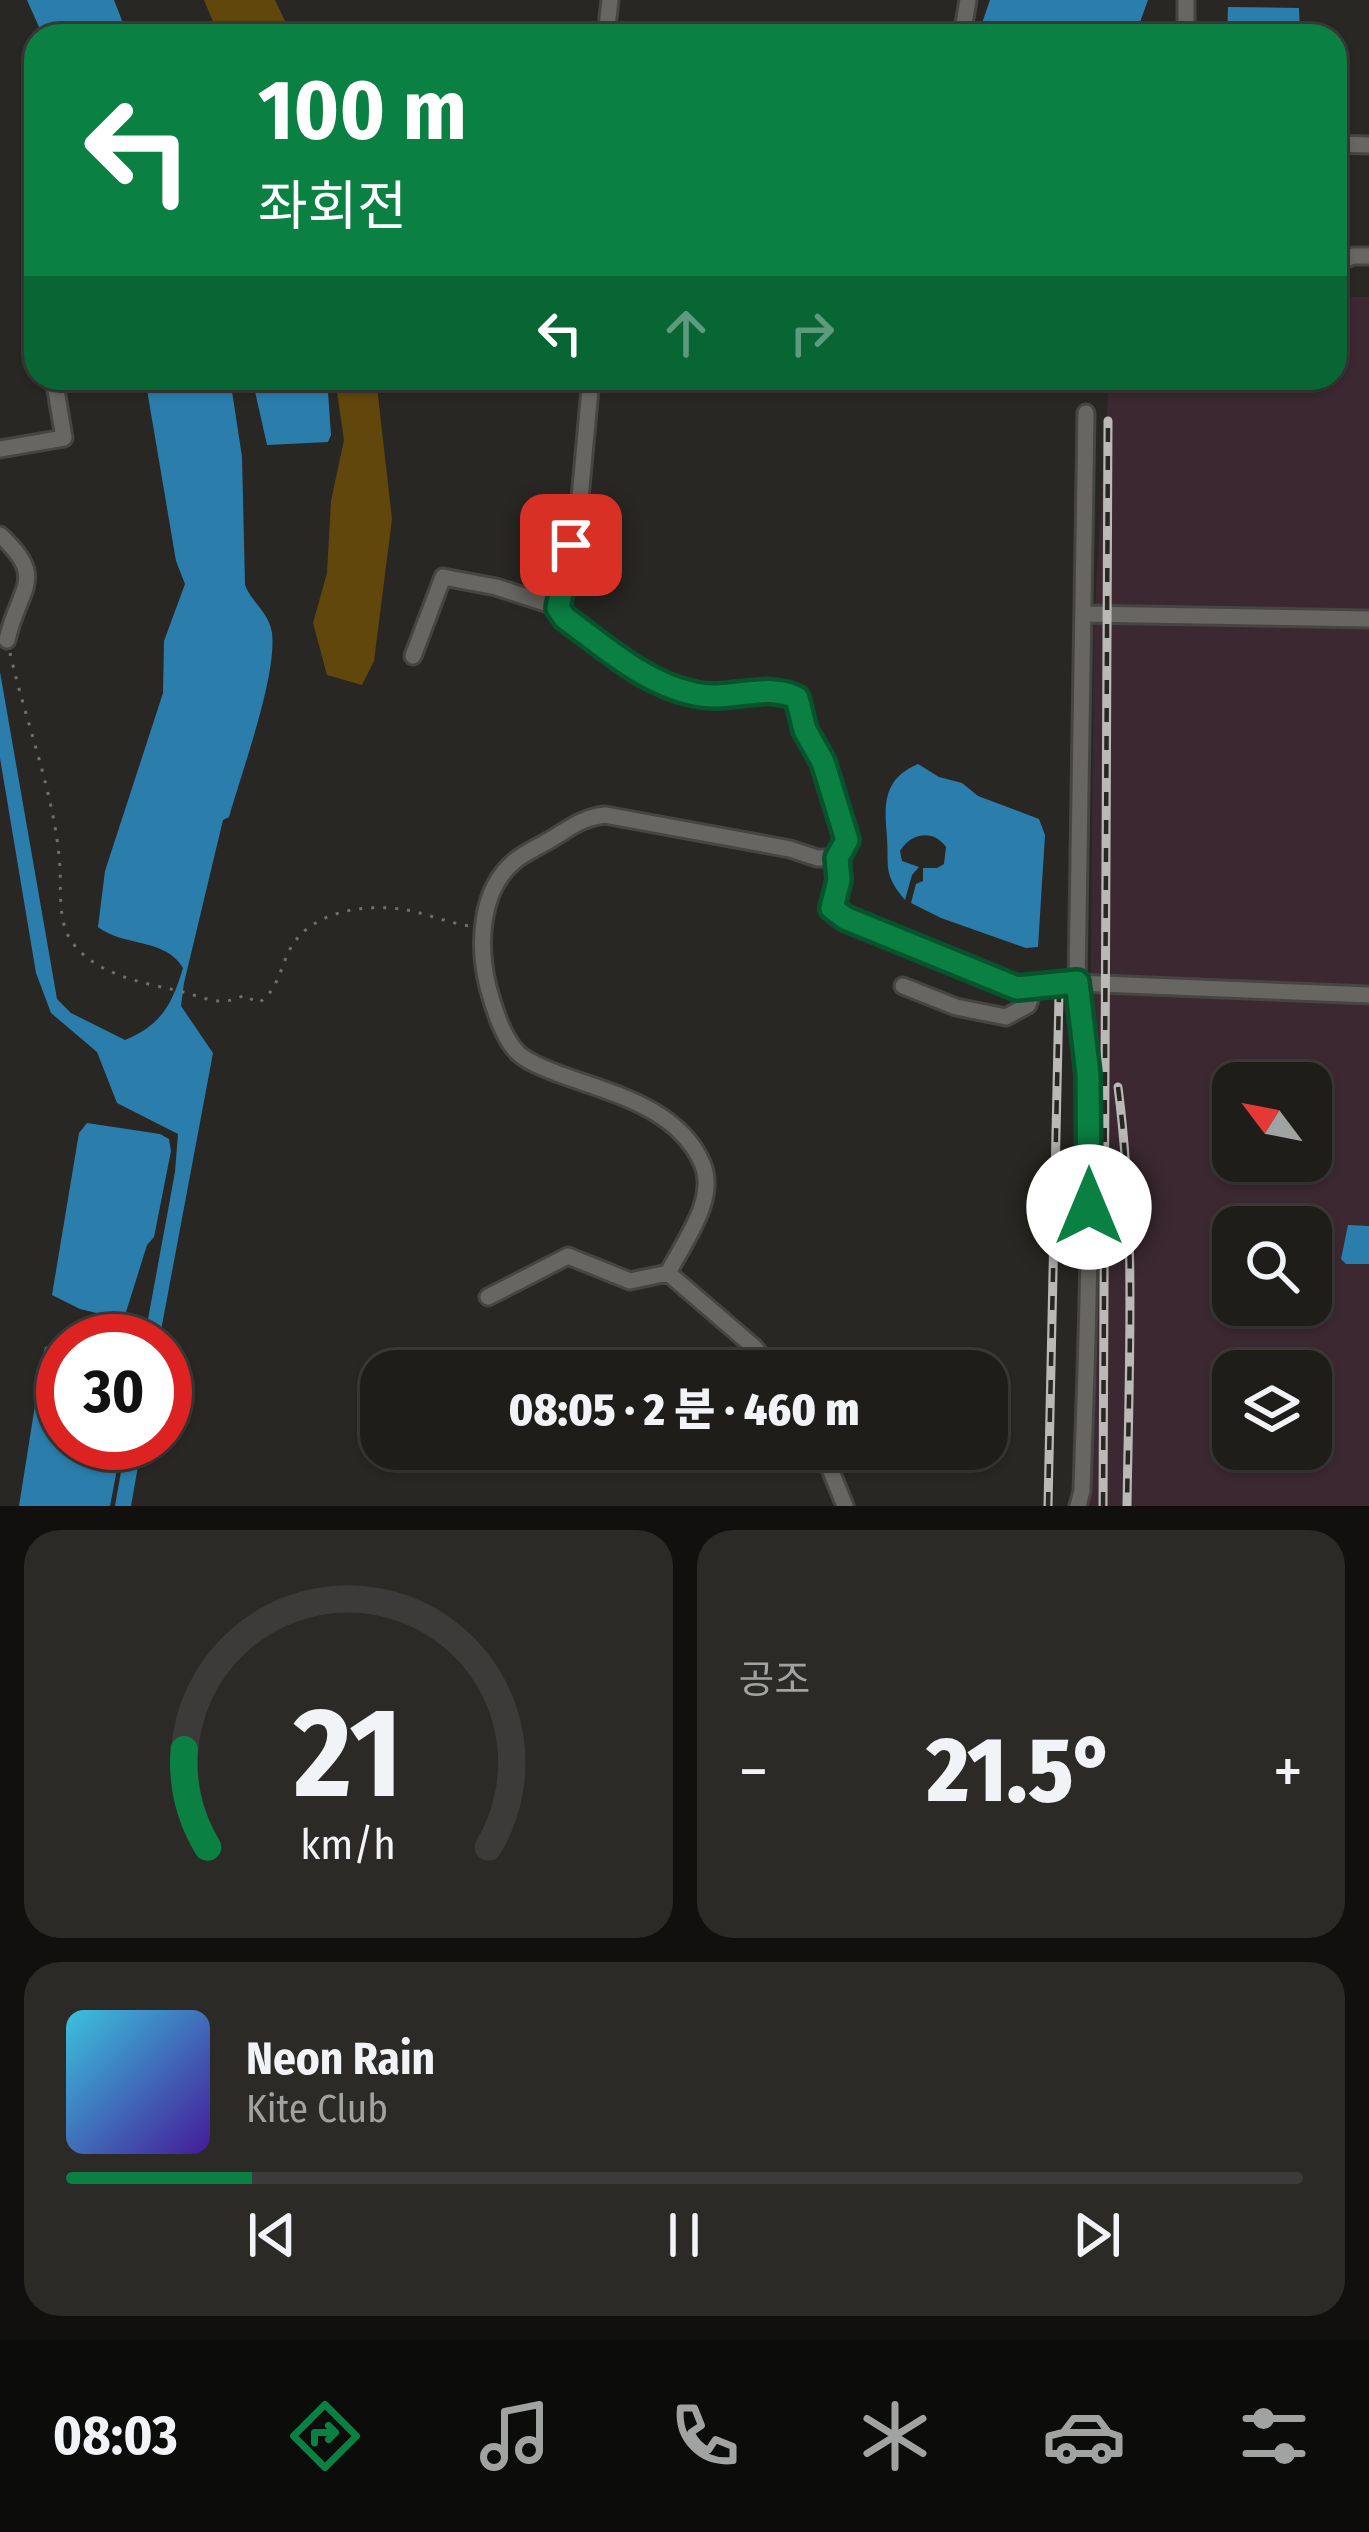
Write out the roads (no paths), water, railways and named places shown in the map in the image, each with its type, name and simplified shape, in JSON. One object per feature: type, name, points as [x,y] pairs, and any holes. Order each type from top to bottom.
[{"type":"street","points":[[0,449],[64,438],[56,390]]},
{"type":"street","points":[[558,608],[579,509],[590,390]]},
{"type":"street","points":[[1078,1506],[1089,1229],[1088,1074],[1077,982],[1086,413]]},
{"type":"street","points":[[0,535],[28,567],[7,640]]},
{"type":"street","points":[[412,656],[443,577],[496,587],[558,608],[629,666],[693,694],[722,697],[764,690],[797,698],[847,840],[837,858],[839,880],[832,908],[845,918],[1017,988],[1077,982],[1369,995]]},
{"type":"street","points":[[1083,614],[1369,619]]},
{"type":"street","points":[[668,1273],[705,1202],[708,1178],[700,1158],[682,1133],[638,1102],[518,1053],[495,1012],[484,966],[483,928],[492,894],[513,862],[581,818],[605,815],[837,858]]},
{"type":"street","points":[[903,986],[956,1007],[1006,1017],[1028,1005],[1035,985]]},
{"type":"street","points":[[488,1297],[568,1256],[630,1281],[668,1273]]},
{"type":"street","points":[[668,1273],[757,1350]]},
{"type":"street","points":[[830,1470],[844,1506]]},
{"type":"water","points":[[27,0],[114,0],[123,24],[38,24]]},
{"type":"water","points":[[990,0],[1148,0],[1139,24],[982,24]]},
{"type":"water","points":[[1228,7],[1299,8],[1300,24],[1227,24]]},
{"type":"water","points":[[147,390],[232,390],[242,457],[245,585],[268,619],[272,651],[264,698],[229,817],[223,820],[184,983],[181,1006],[213,1053],[164,1314],[149,1314],[178,1134],[117,1103],[97,1052],[51,1013],[36,973],[0,758],[0,672],[57,999],[71,1013],[125,1040],[148,1028],[163,1012],[183,968],[166,952],[98,927],[105,871],[163,693],[164,641],[185,584],[176,561]]},
{"type":"water","points":[[255,390],[328,390],[328,442],[267,445]]},
{"type":"water","points":[[918,764],[939,777],[962,783],[978,796],[1039,819],[1045,835],[1038,947],[1026,948],[911,903],[916,884],[923,881],[923,868],[944,864],[946,847],[935,838],[916,837],[900,851],[902,861],[919,867],[905,900],[893,884],[888,870],[886,803],[898,777]]},
{"type":"water","points":[[87,1123],[169,1139],[171,1151],[154,1237],[123,1314],[80,1309],[52,1295],[79,1133]]},
{"type":"water","points":[[1348,1225],[1369,1226],[1369,1264],[1346,1264],[1341,1259]]},
{"type":"water","points":[[36,1399],[36,1470],[117,1470],[110,1506],[19,1506]]},
{"type":"water","points":[[121,1470],[137,1470],[131,1506],[115,1506]]},
{"type":"railway","points":[[1103,1506],[1108,421]]},
{"type":"railway","points":[[1048,1506],[1059,994]]},
{"type":"railway","points":[[1118,1087],[1129,1244],[1127,1506]]}]
